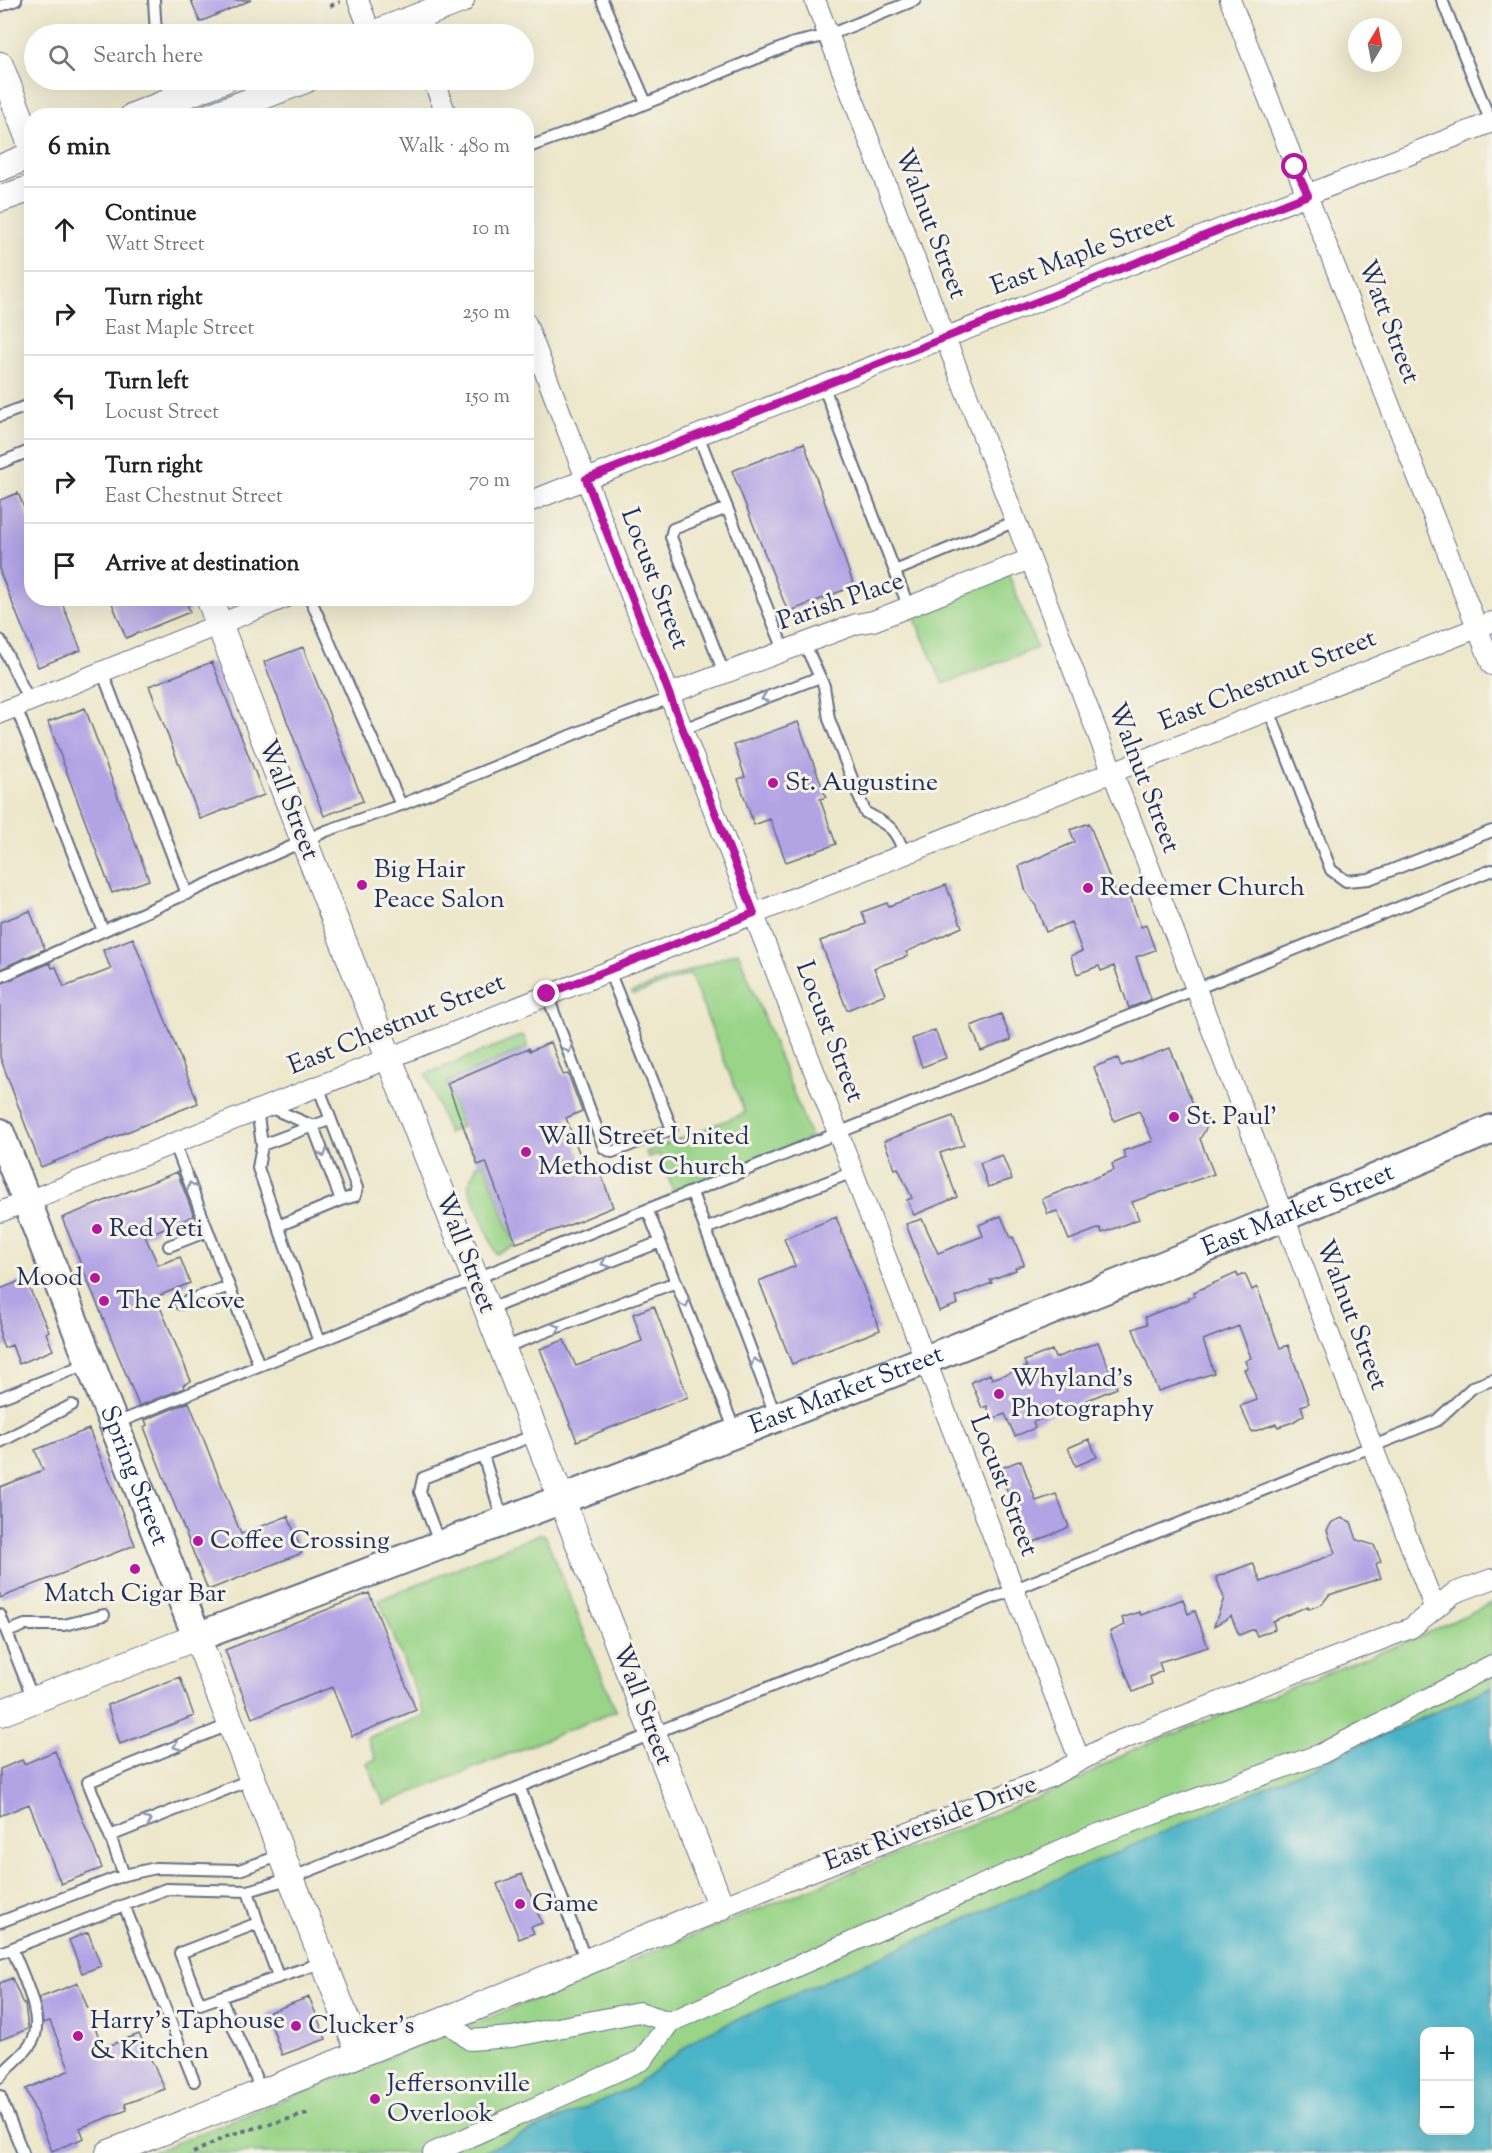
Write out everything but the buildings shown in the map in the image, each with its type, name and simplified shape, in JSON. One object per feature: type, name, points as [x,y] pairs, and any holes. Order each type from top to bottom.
[{"type":"main road","name":"East Market Street","points":[[197,1637],[504,1522],[926,1359],[1284,1218],[1492,1130]]},
{"type":"main road","name":"Spring Street","points":[[0,1133],[197,1637]]},
{"type":"street","points":[[358,0],[368,24]]},
{"type":"street","points":[[418,24],[461,0]]},
{"type":"street","name":"Walnut Street","points":[[815,0],[1435,1609]]},
{"type":"street","name":"Watt Street","points":[[1230,0],[1485,625],[1492,666]]},
{"type":"street","points":[[0,65],[24,126]]},
{"type":"street","points":[[143,108],[167,90]]},
{"type":"street","points":[[232,108],[279,90]]},
{"type":"street","points":[[437,90],[444,108]]},
{"type":"street","name":"East Maple Street","points":[[534,500],[945,336],[1492,123]]},
{"type":"street","points":[[0,168],[24,158]]},
{"type":"street","points":[[0,199],[24,191]]},
{"type":"street","name":"Locust Street","points":[[534,344],[1080,1761]]},
{"type":"street","name":"Parish Place","points":[[670,696],[784,650],[909,608],[1030,559]]},
{"type":"street","name":"Wall Street","points":[[212,606],[721,1907]]},
{"type":"street","points":[[15,707],[264,606]]},
{"type":"street","name":"East Chestnut Street","points":[[0,1212],[1485,625]]},
{"type":"street","name":"East Riverside Drive","points":[[109,2153],[1050,1777],[1111,1744],[1411,1628],[1454,1593],[1492,1578]]},
{"type":"street","points":[[0,1713],[197,1637]]},
{"type":"street","name":"Spring Street","points":[[197,1637],[359,2052]]},
{"type":"street","points":[[433,2153],[642,2060],[669,2022],[1093,1836],[1322,1754],[1492,1665]]},
{"type":"street","points":[[445,2020],[470,2040],[512,2037],[639,2012],[669,2022]]},
{"type":"lane","points":[[0,6],[16,0]]},
{"type":"lane","points":[[154,0],[155,24]]},
{"type":"lane","points":[[602,0],[646,103]]},
{"type":"lane","points":[[534,145],[646,103],[794,43],[828,35],[915,0]]},
{"type":"lane","points":[[1442,0],[1492,123]]},
{"type":"lane","points":[[823,385],[909,608]]},
{"type":"lane","points":[[0,416],[24,407]]},
{"type":"lane","points":[[698,435],[784,650]]},
{"type":"lane","points":[[0,463],[24,453]]},
{"type":"lane","points":[[724,673],[671,537],[673,529],[727,508]]},
{"type":"lane","points":[[895,571],[1016,521]]},
{"type":"lane","points":[[314,606],[401,805]]},
{"type":"lane","points":[[0,640],[15,707],[103,931]]},
{"type":"lane","points":[[804,643],[824,686],[829,719],[865,812],[890,825],[898,834],[904,853]]},
{"type":"lane","points":[[102,671],[187,894]]},
{"type":"lane","points":[[682,729],[820,677]]},
{"type":"lane","points":[[0,977],[326,831],[401,805],[670,696]]},
{"type":"lane","points":[[1269,710],[1331,870],[1346,881],[1370,879],[1492,831]]},
{"type":"lane","points":[[114,1424],[475,1278],[692,1194],[1492,870]]},
{"type":"lane","points":[[547,994],[604,1148],[612,1152],[672,1129],[609,971]]},
{"type":"lane","points":[[278,1226],[355,1196],[357,1188],[329,1120],[318,1086]]},
{"type":"lane","points":[[319,1342],[258,1168],[262,1145],[262,1107],[313,1126],[341,1200]]},
{"type":"lane","points":[[262,1145],[329,1120]]},
{"type":"lane","points":[[174,1142],[259,1365]]},
{"type":"lane","points":[[705,1229],[853,1172]]},
{"type":"lane","points":[[692,1194],[776,1417]]},
{"type":"lane","points":[[648,1211],[736,1432]]},
{"type":"lane","points":[[169,1246],[208,1231]]},
{"type":"lane","points":[[487,1310],[660,1242]]},
{"type":"lane","points":[[503,1348],[676,1282]]},
{"type":"lane","points":[[180,1304],[229,1286]]},
{"type":"lane","points":[[0,1398],[90,1363]]},
{"type":"lane","points":[[0,1922],[124,1875],[156,1868],[239,1870],[286,1866],[520,1788],[1013,1588],[1436,1421],[1473,1387],[1492,1380]]},
{"type":"lane","points":[[0,1442],[72,1405]]},
{"type":"lane","points":[[440,1546],[420,1492],[423,1478],[536,1434]]},
{"type":"lane","points":[[483,1455],[504,1522]]},
{"type":"lane","points":[[0,1615],[33,1700]]},
{"type":"lane","points":[[7,1632],[25,1625],[64,1625],[104,1615]]},
{"type":"lane","points":[[124,1875],[88,1782],[231,1724]]},
{"type":"lane","points":[[110,1836],[253,1779]]},
{"type":"lane","points":[[520,1788],[586,1961]]},
{"type":"lane","points":[[0,1953],[166,1889],[248,1891],[286,1866]]},
{"type":"lane","points":[[248,1891],[278,1976]]},
{"type":"lane","points":[[124,1905],[194,2081]]},
{"type":"lane","points":[[258,1923],[180,1953],[200,2004],[324,1962]]},
{"type":"lane","points":[[0,2077],[25,2052],[38,2031],[37,2017],[12,1948]]},
{"type":"lane","points":[[220,1997],[262,2091]]},
{"type":"lane","points":[[0,2096],[23,2153]]},
{"type":"path","points":[[193,2153],[229,2135],[310,2113]]},
{"type":"green space","points":[[1008,573],[1037,648],[943,684],[916,622],[916,610]]},
{"type":"green space","points":[[738,952],[811,1138],[675,1195],[659,1154],[648,1157],[646,1152],[745,1113],[690,974],[634,995],[631,993]]},
{"type":"green space","points":[[523,1035],[528,1047],[446,1082],[462,1127],[448,1133],[426,1074]]},
{"type":"green space","points":[[485,1163],[515,1246],[496,1254],[468,1186],[477,1165]]},
{"type":"green space","points":[[539,1534],[545,1535],[616,1711],[384,1804],[367,1763],[376,1759],[367,1738],[425,1715],[379,1600]]},
{"type":"green space","points":[[1492,1603],[1492,1687],[700,2036],[633,2087],[480,2153],[151,2153],[1071,1784],[1126,1753],[1423,1635]]},
{"type":"water","points":[[1492,1687],[1492,2153],[480,2153],[633,2087],[700,2036]]},
{"type":"place","name":"St. Augustine","points":[[773,783]]},
{"type":"place","name":"Big Hair Peace Salon","points":[[362,885]]},
{"type":"place","name":"Redeemer Church","points":[[1088,888]]},
{"type":"place","name":"St. Paul'","points":[[1174,1117]]},
{"type":"place","name":"Wall Street United Methodist Church","points":[[526,1152]]},
{"type":"place","name":"Red Yeti","points":[[97,1229]]},
{"type":"place","name":"Mood","points":[[95,1278]]},
{"type":"place","name":"The Alcove","points":[[104,1301]]},
{"type":"place","name":"Whyland's Photography","points":[[999,1394]]},
{"type":"place","name":"Coffee Crossing","points":[[198,1541]]},
{"type":"place","name":"Match Cigar Bar","points":[[135,1569]]},
{"type":"place","name":"Game","points":[[520,1904]]},
{"type":"place","name":"Clucker's","points":[[296,2026]]},
{"type":"place","name":"Harry's Taphouse & Kitchen","points":[[78,2036]]},
{"type":"place","name":"Jeffersonville Overlook","points":[[375,2099]]},
{"type":"route","points":[[547,994],[754,913],[586,479],[1308,195],[1295,167]]}]
